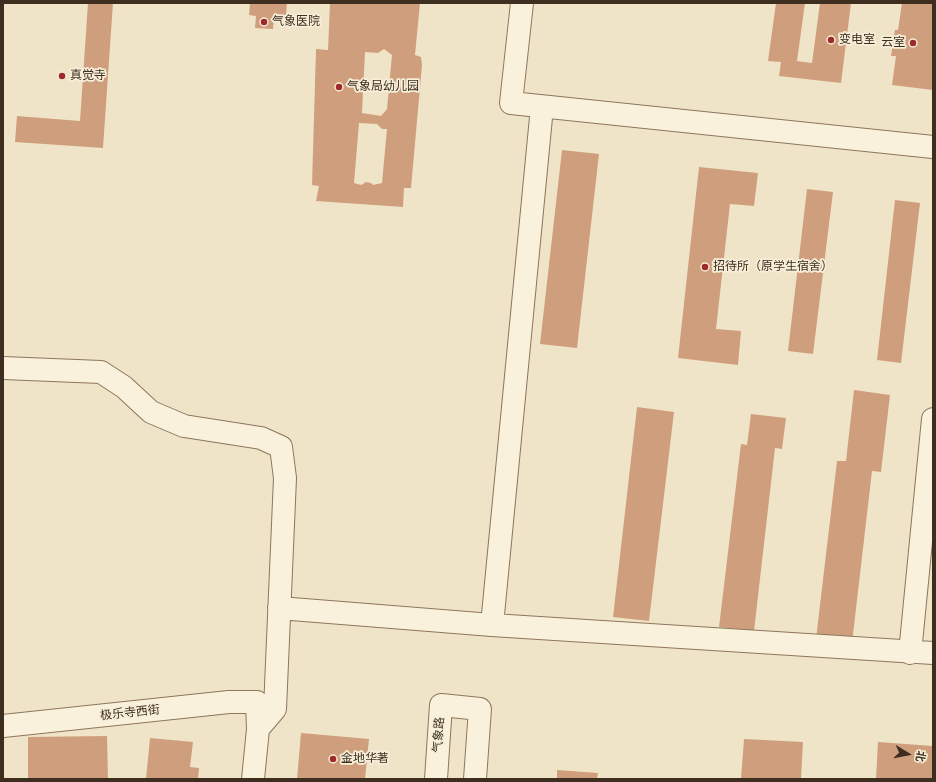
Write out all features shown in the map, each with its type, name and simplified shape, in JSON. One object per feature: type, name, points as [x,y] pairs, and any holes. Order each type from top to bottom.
[{"type":"street","points":[[522,3],[511,103],[933,147]]},
{"type":"street","points":[[492,625],[542,107]]},
{"type":"street","points":[[3,368],[101,372],[124,387],[150,412],[184,426],[261,438],[281,447],[285,478],[275,709],[258,729],[253,779]]},
{"type":"street","points":[[910,653],[933,419]]},
{"type":"street","points":[[279,608],[492,625],[910,653],[933,653]]},
{"type":"street","name":"极乐寺西街","points":[[3,726],[229,702],[257,702],[258,729]]},
{"type":"street","name":"气象路","points":[[436,779],[441,705],[480,709],[475,779]]},
{"type":"building","points":[[88,3],[113,3],[103,148],[15,142],[17,116],[80,121]]},
{"type":"building","name":"气象医院","points":[[250,3],[287,3],[286,15],[274,14],[273,29],[255,28],[256,16],[249,15]]},
{"type":"building","name":"气象局幼儿园","points":[[330,3],[420,3],[415,55],[421,57],[422,65],[411,188],[404,188],[403,207],[316,201],[319,186],[312,185],[316,49],[328,50]],"holes":[[[384,49],[392,55],[387,109],[381,116],[362,113],[365,52],[378,53]],[[359,123],[377,124],[382,129],[387,129],[382,183],[373,185],[366,182],[361,185],[354,183]]]},
{"type":"building","name":"变电室","points":[[776,3],[805,3],[797,61],[812,63],[820,3],[851,3],[841,83],[779,76],[781,62],[768,61]]},
{"type":"building","name":"云室","points":[[902,3],[933,3],[933,90],[892,85],[896,56],[891,56],[895,30],[898,30]]},
{"type":"building","points":[[562,150],[599,154],[577,348],[540,344]]},
{"type":"building","name":"招待所（原学生宿舍）","points":[[699,167],[758,173],[754,206],[730,204],[716,329],[741,331],[738,365],[678,358]]},
{"type":"building","points":[[807,189],[833,192],[813,354],[788,351]]},
{"type":"building","points":[[895,200],[920,203],[901,363],[877,360]]},
{"type":"building","points":[[854,390],[890,395],[881,472],[872,471],[852,643],[816,639],[837,461],[846,461]]},
{"type":"building","points":[[637,407],[674,412],[649,621],[613,617]]},
{"type":"building","points":[[751,414],[786,418],[782,449],[775,448],[754,631],[719,627],[741,444],[747,445]]},
{"type":"building","name":"金地华著","points":[[301,733],[369,739],[365,779],[297,779]]},
{"type":"building","points":[[107,736],[108,779],[28,779],[28,737]]},
{"type":"building","points":[[150,738],[193,742],[190,767],[199,768],[198,779],[146,779]]},
{"type":"building","points":[[744,739],[803,742],[801,779],[741,779]]},
{"type":"building","points":[[878,742],[933,746],[933,779],[876,779]]},
{"type":"building","points":[[557,770],[598,773],[597,779],[557,779]]},
{"type":"place","name":"气象医院","points":[[264,22]]},
{"type":"place","name":"变电室","points":[[831,40]]},
{"type":"place","name":"云室","points":[[913,43]]},
{"type":"place","name":"真觉寺","points":[[62,76]]},
{"type":"place","name":"气象局幼儿园","points":[[339,87]]},
{"type":"place","name":"招待所（原学生宿舍）","points":[[705,267]]},
{"type":"place","name":"金地华著","points":[[333,759]]}]
